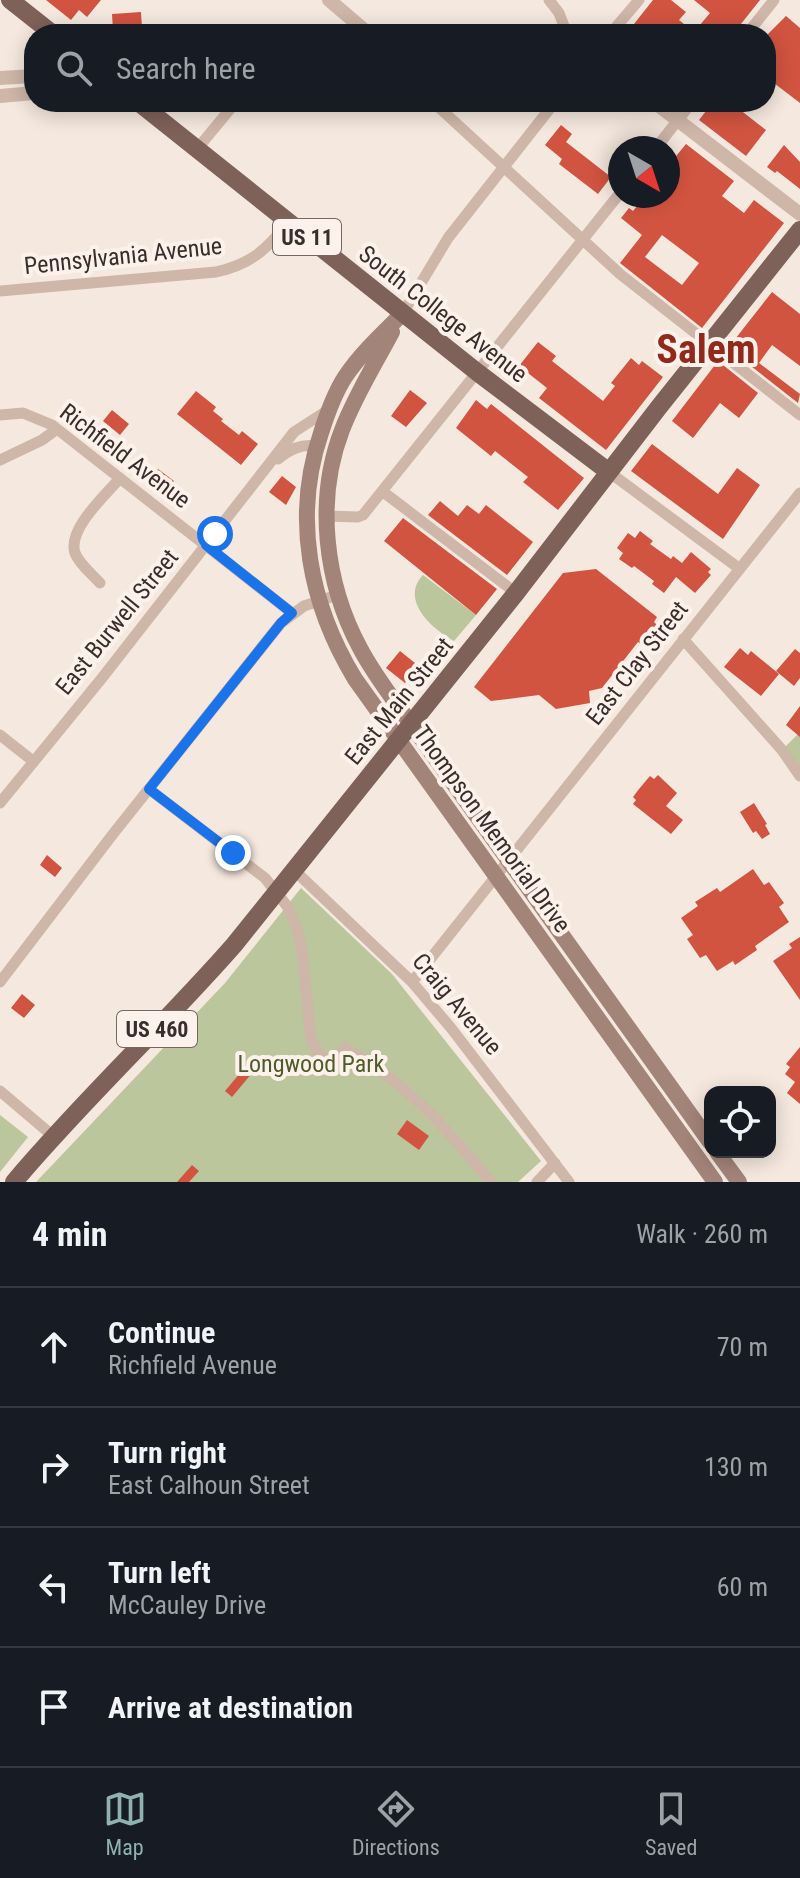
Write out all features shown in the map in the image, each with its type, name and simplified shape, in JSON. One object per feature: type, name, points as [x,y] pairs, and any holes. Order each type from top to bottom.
[{"type":"main road","points":[[10,0],[40,24]]},
{"type":"main road","name":"South College Avenue","points":[[151,112],[477,372],[609,472]]},
{"type":"main road","name":"East Main Street","points":[[14,1182],[53,1136],[189,996],[276,892],[516,593],[800,230]]},
{"type":"main road","name":"Thompson Memorial Drive","points":[[403,313],[345,378],[328,410],[316,446],[307,498],[307,525],[308,551],[319,601],[339,653],[398,740],[715,1182]]},
{"type":"main road","name":"Thompson Memorial Drive","points":[[403,313],[341,432],[329,485],[326,516],[330,565],[337,595],[360,650],[704,1134]]},
{"type":"main road","points":[[721,1158],[739,1182]]},
{"type":"street","points":[[0,13],[10,0]]},
{"type":"street","points":[[329,0],[357,24]]},
{"type":"street","points":[[549,0],[563,24]]},
{"type":"street","points":[[619,24],[639,0]]},
{"type":"street","points":[[755,24],[774,0]]},
{"type":"street","points":[[0,78],[24,77]]},
{"type":"street","points":[[0,96],[24,94]]},
{"type":"street","points":[[197,149],[228,112]]},
{"type":"street","points":[[444,112],[620,274],[800,415]]},
{"type":"street","points":[[403,313],[448,238],[547,112]]},
{"type":"street","points":[[667,112],[800,214]]},
{"type":"street","points":[[665,136],[684,112]]},
{"type":"street","points":[[326,516],[358,517],[382,491],[608,208]]},
{"type":"street","name":"Pennsylvania Avenue","points":[[0,291],[216,272],[248,261],[268,247],[288,223]]},
{"type":"street","name":"East Burwell Street","points":[[0,803],[269,468],[294,432],[328,410]]},
{"type":"street","name":"Richfield Avenue","points":[[0,415],[23,413],[57,429],[292,613]]},
{"type":"street","points":[[0,460],[50,436],[57,429]]},
{"type":"street","name":"East Burwell Street","points":[[269,468],[293,448],[316,446]]},
{"type":"street","points":[[609,472],[740,569]]},
{"type":"street","points":[[100,583],[78,559],[74,541],[80,526],[120,478]]},
{"type":"street","points":[[382,491],[516,593]]},
{"type":"street","name":"East Clay Street","points":[[412,982],[800,493]]},
{"type":"street","points":[[0,982],[281,623],[292,613],[337,595]]},
{"type":"street","points":[[683,639],[782,750],[800,776]]},
{"type":"street","points":[[0,735],[33,761]]},
{"type":"street","points":[[149,789],[265,878],[287,906],[297,929],[315,1049],[320,1056],[333,1062],[345,1048],[383,1073],[439,1120],[491,1182]]},
{"type":"street","name":"Craig Avenue","points":[[294,870],[412,982],[569,1182]]},
{"type":"street","points":[[0,1091],[53,1136]]},
{"type":"street","points":[[537,1182],[555,1163]]},
{"type":"green space","points":[[423,575],[476,615],[454,641],[429,622],[417,604],[415,594]]},
{"type":"green space","points":[[800,732],[800,776],[782,750]]},
{"type":"green space","name":"Longwood Park","points":[[301,888],[392,974],[541,1161],[518,1182],[36,1182],[225,983]]},
{"type":"green space","points":[[0,1115],[28,1137],[0,1172]]},
{"type":"building","points":[[46,0],[101,0],[87,17],[79,10],[71,20]]},
{"type":"building","points":[[653,0],[671,0],[686,12],[679,20],[684,24],[634,24]]},
{"type":"building","points":[[694,0],[760,0],[741,24],[701,24],[710,13]]},
{"type":"building","points":[[141,12],[142,24],[113,24],[112,14]]},
{"type":"building","points":[[786,16],[800,28],[800,103],[776,85],[776,26]]},
{"type":"building","points":[[705,112],[743,112],[766,130],[746,156],[699,120]]},
{"type":"building","points":[[561,125],[572,134],[566,142],[608,175],[608,181],[598,194],[559,164],[562,159],[545,145]]},
{"type":"building","points":[[686,144],[734,181],[722,196],[744,213],[754,200],[784,223],[702,328],[620,263],[642,235],[621,218],[629,208],[633,211],[635,208],[680,208],[680,151]],"holes":[[[662,235],[699,263],[682,285],[645,257]]]},
{"type":"building","points":[[784,145],[800,162],[800,189],[767,167]]},
{"type":"building","points":[[772,292],[800,314],[800,366],[772,345],[759,363],[800,394],[798,403],[728,348]]},
{"type":"building","points":[[538,342],[556,356],[552,361],[603,401],[615,386],[611,383],[631,358],[639,365],[642,361],[663,377],[606,450],[539,398],[547,388],[519,366]]},
{"type":"building","points":[[718,361],[758,393],[739,418],[720,403],[693,438],[672,421]]},
{"type":"building","points":[[410,390],[427,403],[406,427],[391,416]]},
{"type":"building","points":[[196,391],[216,407],[213,411],[223,419],[221,421],[239,435],[242,431],[258,444],[241,465],[177,414]]},
{"type":"building","points":[[476,400],[487,409],[491,404],[584,478],[558,510],[523,482],[528,477],[495,451],[491,456],[456,428]]},
{"type":"building","points":[[112,410],[129,424],[120,435],[103,421]]},
{"type":"building","points":[[652,444],[718,494],[737,468],[760,485],[723,539],[631,471]]},
{"type":"building","points":[[158,469],[174,481],[164,492],[149,480]]},
{"type":"building","points":[[282,476],[296,487],[286,505],[269,492]]},
{"type":"building","points":[[440,501],[458,516],[467,505],[479,514],[486,505],[533,542],[507,575],[428,515]]},
{"type":"building","points":[[403,518],[497,589],[476,615],[384,541]]},
{"type":"building","points":[[640,531],[653,541],[650,544],[671,559],[673,556],[682,563],[691,552],[711,569],[708,572],[711,575],[695,593],[676,577],[664,593],[652,584],[654,581],[619,559],[623,553],[617,548],[628,533],[635,538]]},
{"type":"building","points":[[596,569],[657,617],[654,622],[658,626],[643,645],[638,642],[602,688],[589,691],[590,703],[556,709],[539,695],[491,701],[474,687],[563,573]]},
{"type":"building","points":[[740,648],[748,655],[751,651],[779,674],[761,696],[724,667]]},
{"type":"building","points":[[795,649],[800,653],[800,678],[794,686],[776,671]]},
{"type":"building","points":[[400,651],[420,667],[405,683],[386,668]]},
{"type":"building","points":[[800,706],[800,737],[786,725]]},
{"type":"building","points":[[658,775],[677,793],[666,806],[683,820],[671,834],[633,804],[636,800],[633,797],[650,776],[654,779]]},
{"type":"building","points":[[754,803],[770,834],[762,839],[756,831],[753,833],[740,812]]},
{"type":"building","points":[[47,855],[62,868],[55,877],[40,865]]},
{"type":"building","points":[[753,869],[764,885],[769,882],[784,903],[779,907],[789,922],[755,946],[757,950],[735,965],[733,961],[717,971],[706,955],[700,958],[687,939],[693,935],[681,918],[698,906],[695,902],[717,888],[720,892]]},
{"type":"building","points":[[800,937],[800,1000],[773,961],[792,948],[789,944]]},
{"type":"building","points":[[22,994],[35,1005],[24,1018],[11,1008]]},
{"type":"building","points":[[800,1047],[800,1104],[787,1093],[795,1082],[785,1074],[790,1067],[786,1064]]},
{"type":"building","points":[[246,1066],[253,1072],[232,1097],[225,1091]]},
{"type":"building","points":[[407,1120],[429,1136],[419,1150],[397,1134]]},
{"type":"building","points":[[192,1165],[199,1171],[189,1182],[177,1182]]},
{"type":"district","name":"Salem","points":[[706,349]]},
{"type":"route","points":[[215,534],[206,545],[292,613],[149,789],[233,853]]}]
